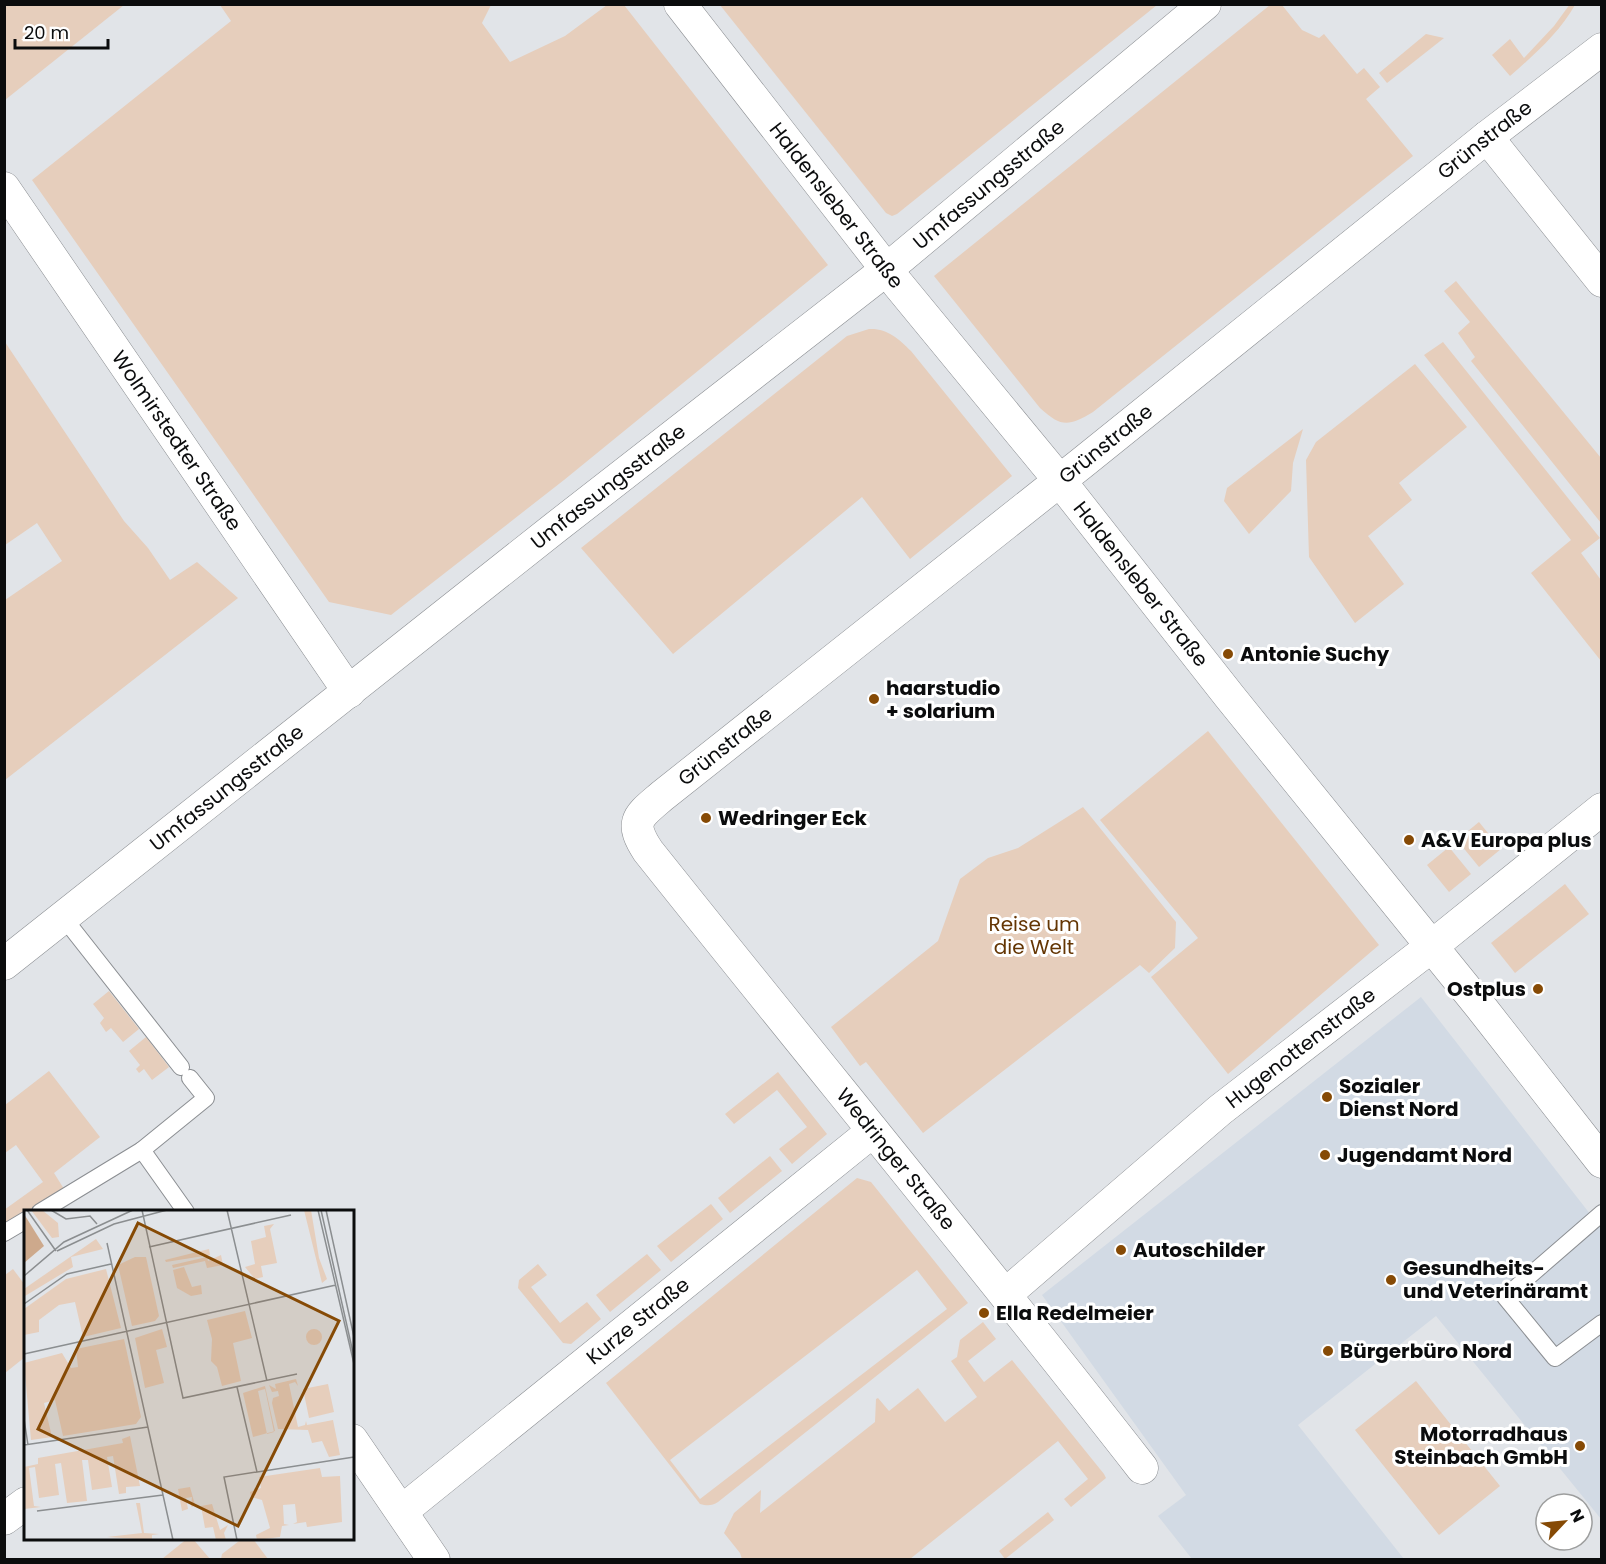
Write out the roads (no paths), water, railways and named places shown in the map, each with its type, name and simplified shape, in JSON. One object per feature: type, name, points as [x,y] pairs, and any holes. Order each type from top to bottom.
[{"type":"street","name":"Haldensleber Straße","points":[[680,4],[886,270],[1060,481],[1602,1162]]},
{"type":"street","name":"Umfassungsstraße","points":[[4,964],[886,270],[1205,4]]},
{"type":"street","name":"Grünstraße","points":[[648,851],[638,830],[638,820],[643,812],[1060,481],[1487,137],[1602,49]]},
{"type":"street","points":[[1487,137],[1602,281]]},
{"type":"street","name":"Wolmirstedter Straße","points":[[4,188],[349,692]]},
{"type":"street","name":"Hugenottenstraße","points":[[1006,1294],[1220,1110],[1432,946],[1602,809]]},
{"type":"street","name":"Wedringer Straße","points":[[648,851],[1006,1294],[1142,1467]]},
{"type":"street","name":"Kurze Straße","points":[[402,1511],[873,1131]]},
{"type":"street","points":[[354,1443],[434,1560]]},
{"type":"street","points":[[4,1519],[24,1504]]},
{"type":"lane","points":[[43,1210],[142,1150],[206,1098],[63,917]]},
{"type":"lane","points":[[142,1150],[185,1210]]},
{"type":"lane","points":[[1602,1213],[1505,1297],[1555,1358],[1602,1323]]},
{"type":"lane","points":[[4,1233],[24,1221]]},
{"type":"place","name":"Antonie Suchy","points":[[1228,654]]},
{"type":"place","name":"haarstudio + solarium","points":[[874,699]]},
{"type":"place","name":"Wedringer Eck","points":[[706,818]]},
{"type":"place","name":"A&V Europa plus","points":[[1409,840]]},
{"type":"place","name":"Ostplus","points":[[1538,989]]},
{"type":"place","name":"Sozialer Dienst Nord","points":[[1327,1097]]},
{"type":"place","name":"Jugendamt Nord","points":[[1325,1155]]},
{"type":"place","name":"Autoschilder","points":[[1121,1250]]},
{"type":"place","name":"Gesundheits- und Veterinäramt","points":[[1391,1280]]},
{"type":"place","name":"Ella Redelmeier","points":[[984,1313]]},
{"type":"place","name":"Bürgerbüro Nord","points":[[1328,1351]]},
{"type":"place","name":"Motorradhaus Steinbach GmbH","points":[[1580,1446]]},
{"type":"park label","name":"Reise um die Welt","points":[[1034,936]]}]
